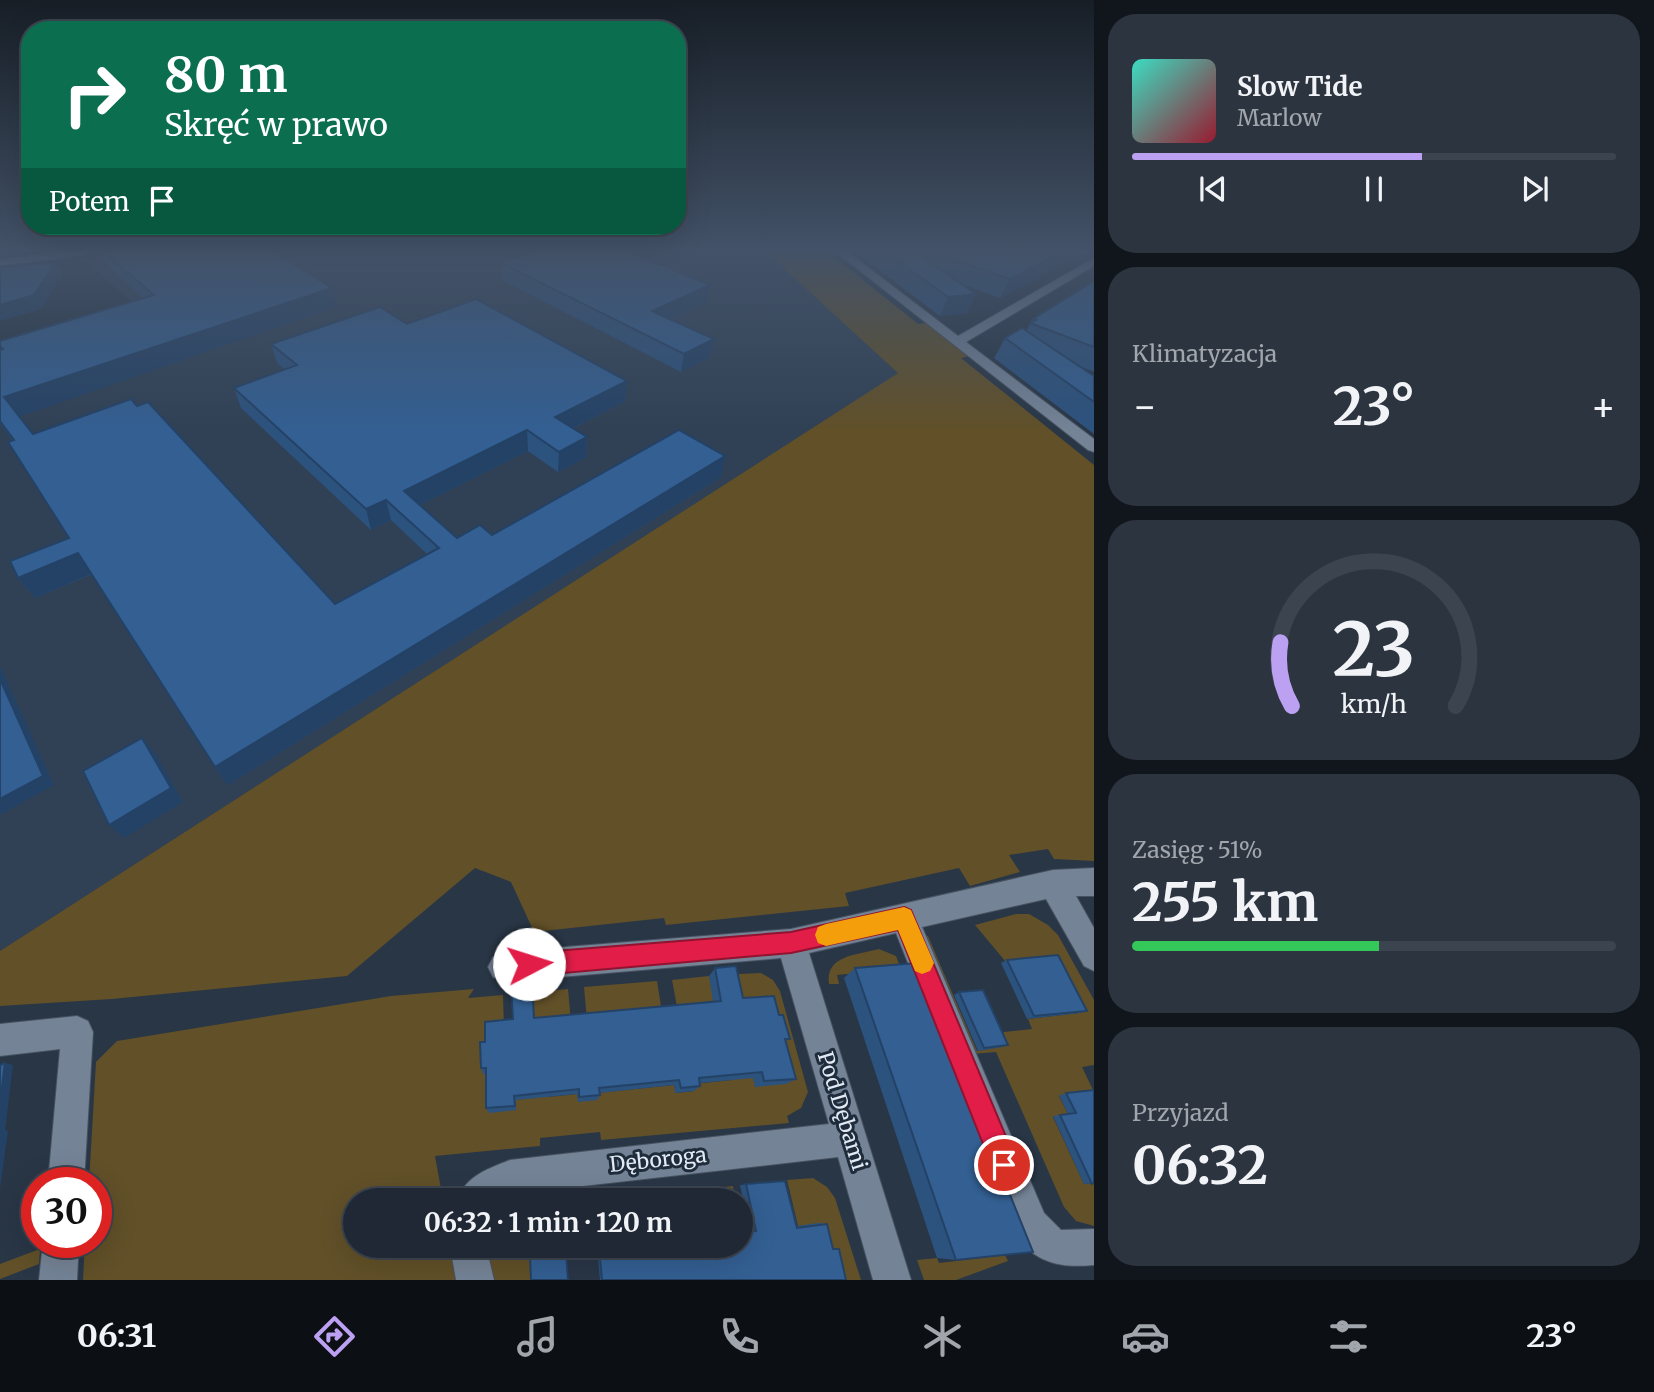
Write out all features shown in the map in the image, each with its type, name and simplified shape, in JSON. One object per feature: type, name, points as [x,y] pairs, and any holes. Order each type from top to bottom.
[{"type":"street","points":[[921,312],[1094,447]]},
{"type":"street","points":[[958,341],[1010,312]]},
{"type":"street","points":[[503,967],[791,943],[1053,884],[1094,882]]},
{"type":"street","points":[[1053,884],[1094,956]]},
{"type":"street","points":[[904,918],[1028,1221],[1043,1241],[1056,1248],[1063,1250],[1094,1247]]},
{"type":"street","name":"Pod Dębami","points":[[791,943],[892,1280]]},
{"type":"street","points":[[0,1040],[77,1032],[67,1167]]},
{"type":"street","name":"Dęboroga","points":[[487,1188],[510,1177],[850,1139]]},
{"type":"street","points":[[58,1280],[60,1258]]},
{"type":"shaded area","points":[[831,312],[903,312],[918,324],[927,323],[970,356],[961,358],[1094,465],[1094,861],[1054,859],[1048,849],[1009,855],[1020,872],[970,886],[959,868],[845,893],[849,906],[666,925],[664,918],[534,932],[511,882],[475,868],[347,976],[112,999],[0,1006],[0,951],[898,373]]},
{"type":"shaded area","points":[[832,312],[899,373],[0,951],[0,358],[146,313]]},
{"type":"shaded area","points":[[1016,914],[1029,914],[1048,925],[1058,935],[1094,1000],[1094,1065],[1082,1067],[1094,1092],[1059,1096],[1068,1114],[1053,1117],[1084,1184],[1094,1183],[1094,1226],[1076,1221],[1064,1207],[996,1052],[972,1054],[924,936],[928,936],[977,1051],[1001,1047],[998,1040],[1004,1032],[1032,1029],[1028,1019],[1079,1013],[1006,962],[975,925]]},
{"type":"shaded area","points":[[879,949],[896,956],[901,969],[837,975],[839,984],[829,984],[829,974],[837,962],[852,955]]},
{"type":"shaded area","points":[[761,973],[773,980],[780,991],[808,1092],[801,1108],[787,1116],[789,1123],[601,1140],[600,1132],[540,1138],[540,1146],[435,1156],[441,1188],[343,1188],[343,1258],[455,1258],[459,1280],[83,1280],[84,1258],[112,1258],[112,1167],[90,1167],[96,1062],[117,1041],[391,996],[474,989],[468,998],[503,995],[504,1028],[488,1074],[521,1093],[539,1096],[577,1094],[579,1102],[597,1093],[674,1085],[676,1093],[694,1091],[693,1084],[732,1080],[745,1006],[738,974]]},
{"type":"shaded area","points":[[709,976],[716,1008],[678,1012],[672,980]]},
{"type":"shaded area","points":[[657,981],[662,1013],[587,1020],[584,987]]},
{"type":"shaded area","points":[[568,989],[571,1022],[534,1025],[532,992]]},
{"type":"shaded area","points":[[813,1178],[827,1187],[835,1198],[861,1280],[838,1280],[818,1224],[798,1226],[787,1180]]},
{"type":"shaded area","points":[[1005,1255],[1008,1261],[956,1280],[924,1280],[917,1260],[937,1258],[939,1263]]},
{"type":"shaded area","points":[[21,1256],[39,1258],[39,1264],[0,1279],[0,1264]]},
{"type":"shaded area","points":[[489,1258],[531,1258],[532,1280],[492,1280]]},
{"type":"building","points":[[98,312],[261,312],[4,397],[33,434],[131,399],[137,406],[148,402],[335,604],[439,548],[386,500],[366,509],[234,388],[297,365],[271,344],[366,312],[388,312],[407,324],[441,312],[499,312],[627,381],[555,417],[587,437],[559,452],[527,430],[404,491],[457,538],[480,525],[492,535],[679,430],[725,456],[215,767],[78,553],[18,578],[10,561],[69,538],[8,442],[14,440],[0,421],[0,350],[3,349],[0,341]]},
{"type":"building","points":[[599,312],[654,312],[714,339],[684,354]]},
{"type":"building","points":[[1045,312],[1094,312],[1094,347],[1030,323],[1036,320],[1033,319]]},
{"type":"building","points":[[1022,328],[1094,376],[1094,402],[1005,338]]},
{"type":"building","points":[[0,679],[43,776],[0,799]]},
{"type":"building","points":[[142,738],[171,788],[109,825],[83,771]]},
{"type":"building","points":[[1058,955],[1087,1011],[1034,1016],[1007,960]]},
{"type":"building","points":[[917,963],[1033,1252],[956,1260],[855,968]]},
{"type":"building","points":[[736,966],[743,998],[774,996],[790,1039],[785,1039],[796,1079],[764,1081],[762,1072],[699,1078],[700,1086],[681,1088],[679,1080],[599,1088],[600,1095],[579,1097],[579,1089],[514,1096],[515,1106],[486,1108],[486,1068],[481,1068],[480,1042],[485,1042],[485,1022],[513,1019],[511,985],[532,984],[534,1018],[721,1001],[715,968]]},
{"type":"building","points":[[983,990],[1008,1045],[984,1048],[959,992]]},
{"type":"building","points":[[5,1063],[0,1103],[0,1065]]},
{"type":"building","points":[[1094,1090],[1092,1184],[1060,1115],[1076,1113],[1066,1093]]},
{"type":"building","points":[[785,1181],[797,1228],[827,1224],[833,1249],[839,1249],[846,1280],[602,1280],[600,1258],[753,1258],[753,1231],[756,1231],[753,1188],[747,1188],[746,1184]]},
{"type":"building","points":[[530,1258],[566,1258],[568,1280],[531,1280]]},
{"type":"slow traffic","points":[[826,935],[904,918],[922,963]]},
{"type":"route","points":[[529,964],[791,943],[904,918],[1004,1165]]}]
